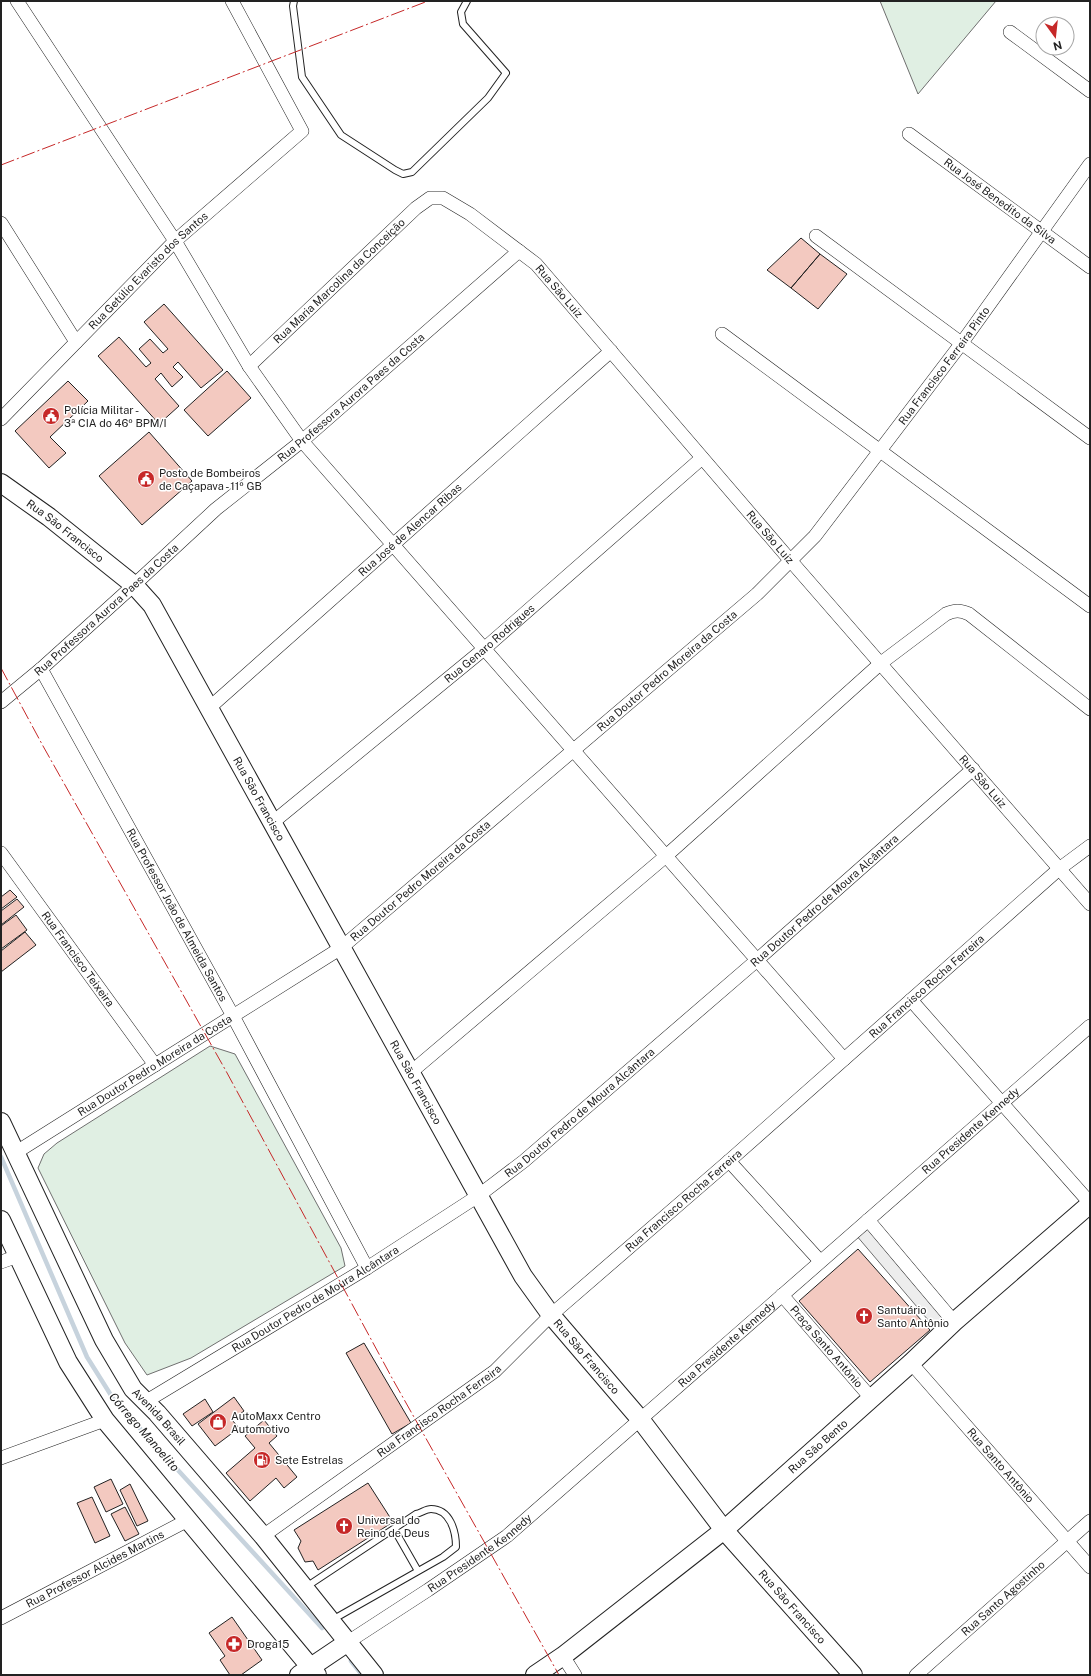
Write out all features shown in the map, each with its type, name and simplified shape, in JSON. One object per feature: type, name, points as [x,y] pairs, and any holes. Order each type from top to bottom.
[{"type":"street","points":[[17,1],[175,241],[249,366],[302,441],[666,856],[756,961],[844,1059]]},
{"type":"street","name":"Rua Getúlio Evaristo dos Santos","points":[[1,419],[175,241],[302,131],[232,1]]},
{"type":"street","points":[[1010,32],[1090,91]]},
{"type":"street","name":"Rua José Benedito da Silva","points":[[909,134],[1090,267]]},
{"type":"street","name":"Rua Francisco Ferreira Pinto","points":[[790,560],[815,536],[961,344],[1090,164]]},
{"type":"street","name":"Rua São Luiz","points":[[430,198],[443,198],[470,214],[536,264],[790,560],[1090,904]]},
{"type":"street","name":"Rua Maria Marcolina da Conceição","points":[[249,366],[416,208],[430,198]]},
{"type":"street","points":[[1,223],[76,342]]},
{"type":"street","points":[[816,236],[1090,438]]},
{"type":"street","name":"Rua Professora Aurora Paes da Costa","points":[[1,702],[41,669],[216,509],[302,441],[519,251]]},
{"type":"street","points":[[722,334],[1090,606]]},
{"type":"street","name":"Rua José de Alencar Ribas","points":[[208,709],[611,351]]},
{"type":"street","name":"Rua Genaro Rodrigues","points":[[272,823],[484,649],[702,458]]},
{"type":"street","name":"Rua São Francisco","points":[[1,483],[49,517],[134,585],[152,605],[208,709],[523,1276],[551,1315],[640,1419],[724,1530],[853,1675]]},
{"type":"street","name":"Rua Doutor Pedro Moreira da Costa","points":[[15,1153],[341,948],[757,594],[790,560]]},
{"type":"street","points":[[410,1073],[666,856],[881,663],[946,614],[953,611],[962,611],[969,614],[1090,709]]},
{"type":"street","name":"Rua Professor João de Almeida Santos","points":[[41,669],[233,1016],[367,1268]]},
{"type":"street","name":"Rua Doutor Pedro de Moura Alcântara","points":[[145,1402],[367,1268],[478,1196],[524,1161],[756,961],[972,769]]},
{"type":"street","name":"Rua Francisco Rocha Ferreira","points":[[263,1536],[495,1371],[551,1315],[729,1161],[1059,869],[1090,846]]},
{"type":"street","name":"Rua Francisco Teixeira","points":[[1,853],[155,1065]]},
{"type":"street","points":[[911,1000],[1090,1204]]},
{"type":"street","name":"Rua Presidente Kennedy","points":[[348,1642],[507,1536],[1090,1026]]},
{"type":"street","name":"Avenida Brasil","points":[[1,1122],[104,1340],[133,1389],[263,1536],[374,1675]]},
{"type":"street","points":[[729,1161],[820,1261]]},
{"type":"street","name":"Rua São Bento","points":[[535,1675],[563,1656],[724,1530],[911,1363],[954,1322],[1090,1204]]},
{"type":"street","points":[[1,1220],[9,1259],[68,1362],[105,1420],[188,1520],[309,1672],[348,1642]]},
{"type":"street","points":[[868,1220],[954,1322]]},
{"type":"street","name":"Praça Santo Antônio","points":[[782,1295],[871,1398]]},
{"type":"street","name":"Rua Santo Antônio","points":[[911,1363],[1068,1540],[1090,1567]]},
{"type":"street","points":[[1,1458],[105,1420]]},
{"type":"street","name":"Rua Professor Alcides Martins","points":[[1,1618],[188,1520]]},
{"type":"street","name":"Rua Santo Agostinho","points":[[916,1675],[1090,1521]]},
{"type":"street","points":[[563,1656],[575,1675]]},
{"type":"lane","points":[[294,1],[302,77],[341,135],[403,174],[412,172],[488,98],[506,73],[463,24],[461,12],[467,1]]},
{"type":"lane","points":[[305,1588],[416,1514],[430,1509],[439,1510],[448,1516],[454,1528],[456,1546],[443,1557],[331,1620]]},
{"type":"lane","points":[[394,1529],[418,1571]]},
{"type":"green space","points":[[880,1],[996,1],[918,94]]},
{"type":"green space","points":[[210,1046],[235,1054],[341,1248],[345,1266],[191,1358],[147,1375],[125,1343],[38,1168],[44,1154],[57,1143]]},
{"type":"shaded area","points":[[868,1224],[952,1322],[940,1334],[856,1235]]},
{"type":"building","points":[[801,238],[820,254],[791,288],[767,270]]},
{"type":"building","points":[[820,254],[847,274],[818,309],[791,288]]},
{"type":"building","points":[[164,304],[223,370],[201,388],[178,362],[173,367],[183,377],[172,387],[161,373],[155,379],[179,406],[159,424],[98,356],[119,337],[146,367],[151,363],[139,349],[150,339],[163,353],[168,349],[144,322]]},
{"type":"building","points":[[227,371],[251,398],[208,436],[184,410]]},
{"type":"building","name":"Polícia Militar - 3ª CIA do 46º BPM/I","points":[[68,381],[88,401],[50,437],[66,453],[49,468],[15,431]]},
{"type":"building","name":"Posto de Bombeiros de Caçapava - 11º GB","points":[[149,432],[192,481],[142,525],[99,476]]},
{"type":"building","points":[[10,890],[17,897],[1,909],[1,897]]},
{"type":"building","points":[[17,899],[24,907],[1,925],[1,911]]},
{"type":"building","points":[[16,915],[27,930],[1,949],[1,926]]},
{"type":"building","points":[[25,932],[36,945],[1,972],[1,951]]},
{"type":"building","name":"Santuário Santo Antônio","points":[[858,1249],[930,1330],[870,1382],[799,1301]]},
{"type":"building","points":[[364,1343],[411,1423],[392,1434],[346,1353]]},
{"type":"building","name":"AutoMaxx Centro Automotivo","points":[[234,1397],[244,1411],[232,1420],[239,1428],[215,1446],[198,1424]]},
{"type":"building","points":[[205,1399],[213,1412],[192,1426],[183,1414]]},
{"type":"building","name":"Sete Estrelas","points":[[264,1420],[277,1436],[269,1443],[297,1477],[284,1488],[276,1478],[250,1501],[226,1473],[255,1448],[245,1436]]},
{"type":"building","points":[[111,1479],[123,1504],[106,1512],[94,1487]]},
{"type":"building","name":"Universal do Reino de Deus","points":[[368,1483],[393,1522],[318,1570],[313,1561],[305,1562],[298,1548],[301,1541],[294,1530]]},
{"type":"building","points":[[130,1484],[148,1521],[137,1526],[120,1490]]},
{"type":"building","points":[[92,1497],[110,1536],[95,1543],[77,1503]]},
{"type":"building","points":[[125,1507],[139,1534],[125,1541],[111,1514]]},
{"type":"building","name":"Droga15","points":[[232,1617],[262,1660],[241,1675],[230,1675],[220,1660],[225,1656],[209,1633]]},
{"type":"waterway","name":"Córrego Manoelito","points":[[1,1157],[87,1357],[114,1400],[322,1628]]},
{"type":"waterway","name":"Córrego Manoelito","points":[[351,1661],[362,1675]]},
{"type":"power","points":[[1,165],[428,1]]},
{"type":"power","points":[[1,668],[43,746],[226,1071],[392,1378],[559,1675]]},
{"type":"place","name":"Polícia Militar - 3ª CIA do 46º BPM/I","points":[[51,416]]},
{"type":"place","name":"Posto de Bombeiros de Caçapava - 11º GB","points":[[146,479]]},
{"type":"place","name":"Santuário Santo Antônio","points":[[864,1316]]},
{"type":"place","name":"AutoMaxx Centro Automotivo","points":[[218,1422]]},
{"type":"place","name":"Sete Estrelas","points":[[262,1460]]},
{"type":"place","name":"Universal do Reino de Deus","points":[[344,1526]]},
{"type":"place","name":"Droga15","points":[[234,1644]]}]
